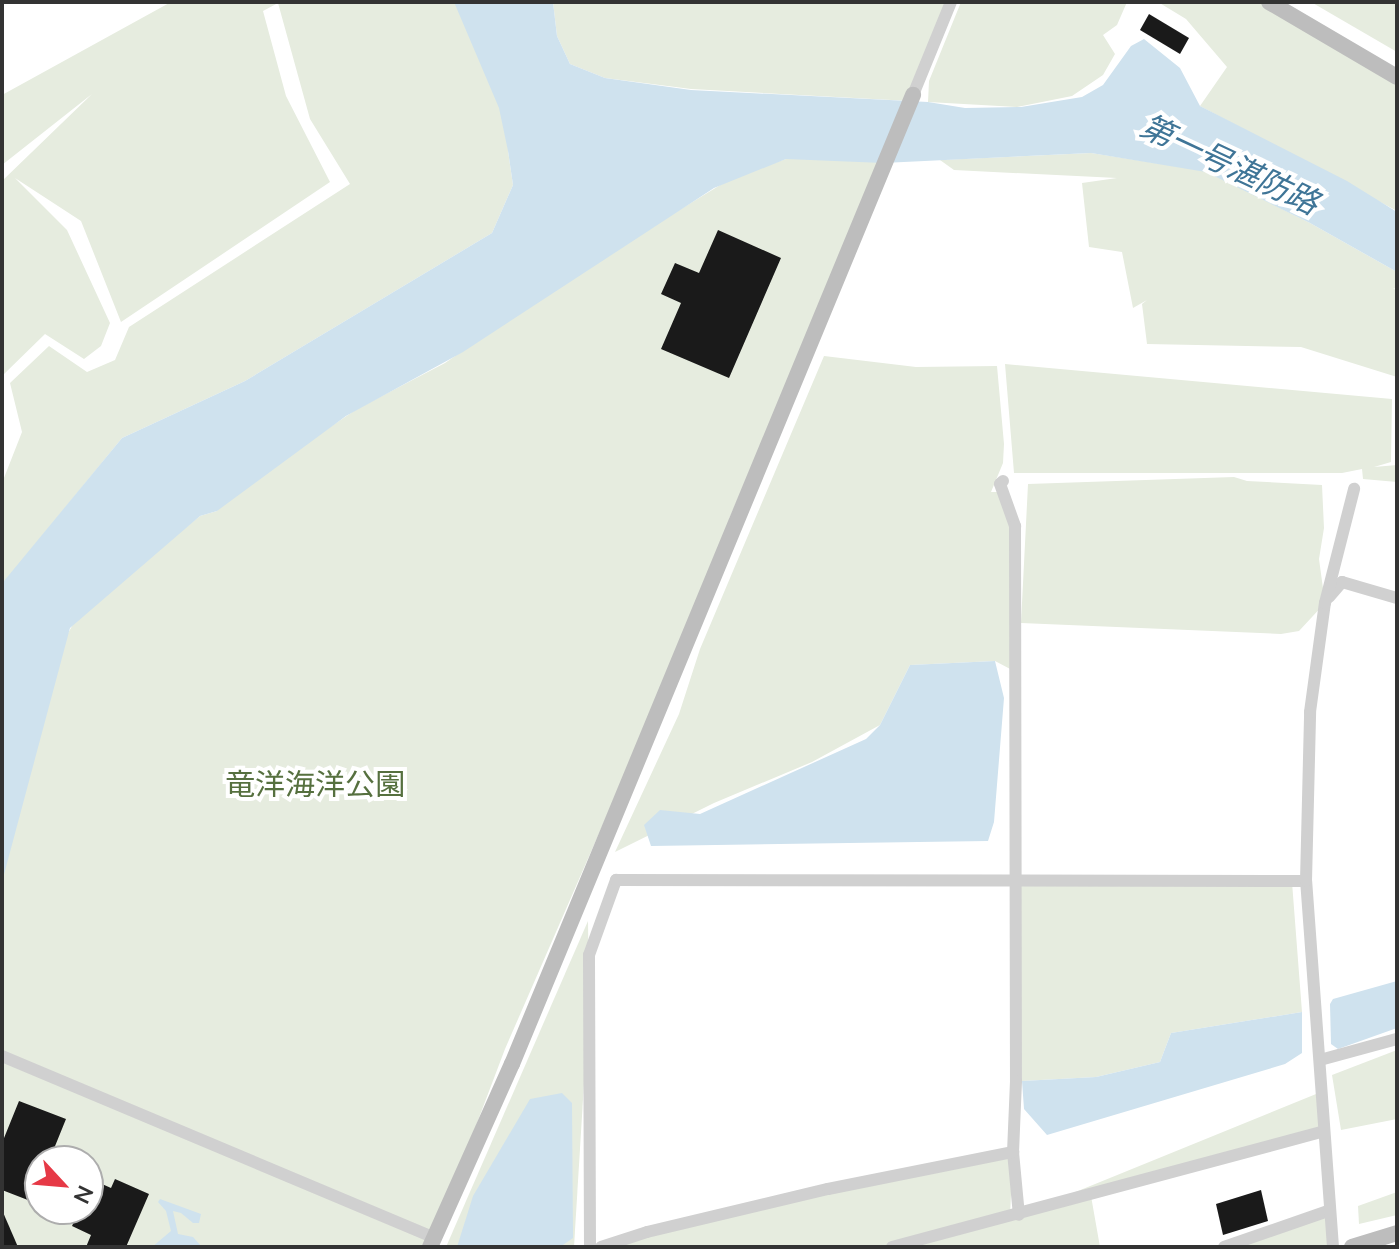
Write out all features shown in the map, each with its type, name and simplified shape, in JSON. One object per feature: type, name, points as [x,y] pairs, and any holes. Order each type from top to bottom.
[{"type":"street","points":[[2,1056],[432,1243],[512,1064],[951,2]]},
{"type":"street","points":[[1269,2],[1397,77]]},
{"type":"street","points":[[1003,481],[1000,484],[1015,526],[1013,878],[1016,1081],[1013,1152],[1019,1215]]},
{"type":"street","points":[[1333,1247],[1306,881],[1310,712],[1325,603],[1354,489]]},
{"type":"street","points":[[1325,603],[1342,582],[1397,598]]},
{"type":"street","points":[[590,1247],[589,955],[616,880],[1013,878],[1306,881]]},
{"type":"street","points":[[1320,1060],[1397,1039]]},
{"type":"street","points":[[892,1247],[1324,1131]]},
{"type":"street","points":[[601,1247],[647,1232],[828,1189],[1013,1152]]},
{"type":"street","points":[[1224,1247],[1328,1211]]},
{"type":"street","points":[[1352,1247],[1397,1233]]},
{"type":"green space","points":[[171,2],[467,2],[507,93],[508,151],[513,185],[492,233],[245,381],[122,438],[2,585],[2,483],[22,432],[10,383],[49,346],[87,372],[115,360],[129,327],[350,184],[310,119],[278,3],[263,11],[286,96],[330,182],[121,322],[81,221],[15,178],[67,230],[110,323],[101,346],[84,359],[45,334],[2,376],[2,181],[92,94],[2,165],[2,95]]},
{"type":"green space","points":[[553,2],[947,2],[910,101],[691,89],[605,78],[570,64],[557,36]]},
{"type":"green space","points":[[961,2],[1127,2],[1117,25],[1103,35],[1115,54],[1103,75],[1072,96],[1017,107],[928,102],[929,81]]},
{"type":"green space","points":[[1158,2],[1271,2],[1397,77],[1397,211],[1200,106],[1227,67],[1186,19]]},
{"type":"green space","points":[[1311,2],[1397,2],[1397,52]]},
{"type":"green space","points":[[1091,153],[1206,171],[1310,223],[1397,272],[1397,289],[1393,288],[1397,291],[1397,377],[1301,347],[1147,344],[1142,304],[1147,300],[1133,308],[1122,252],[1089,247],[1082,183],[1117,178],[954,170],[940,160]]},
{"type":"green space","name":"竜洋海洋公園","points":[[786,159],[884,159],[729,519],[736,519],[505,1049],[430,1247],[2,1247],[2,860],[63,642],[80,612],[200,516],[217,511],[221,500],[357,409],[445,363],[573,275],[735,176]]},
{"type":"green space","points":[[824,356],[916,367],[997,366],[1004,444],[1003,463],[991,492],[1003,492],[1013,519],[1014,671],[995,661],[910,665],[880,725],[812,762],[714,803],[615,852],[679,714],[700,649]]},
{"type":"green space","points":[[1005,364],[1392,399],[1391,462],[1374,467],[1397,465],[1397,482],[1363,479],[1362,469],[1342,473],[1014,473]]},
{"type":"green space","points":[[1234,477],[1247,481],[1322,485],[1324,528],[1319,559],[1325,603],[1299,631],[1281,634],[1021,623],[1028,484]]},
{"type":"green space","points":[[1013,878],[1292,882],[1302,1012],[1171,1033],[1160,1062],[1096,1077],[1022,1081]]},
{"type":"green space","points":[[588,921],[589,1001],[574,1247],[446,1247]]},
{"type":"green space","points":[[1397,1050],[1397,1119],[1341,1130],[1332,1075]]},
{"type":"green space","points":[[1321,1092],[1324,1131],[1091,1196],[1100,1247],[614,1247],[689,1222],[1013,1152],[1010,1216],[1019,1215]]},
{"type":"green space","points":[[1397,1192],[1397,1215],[1359,1224],[1358,1206]]},
{"type":"green space","points":[[1324,1213],[1333,1247],[1223,1247]]},
{"type":"water","name":"第一号湛防路","points":[[454,2],[553,2],[557,36],[570,64],[605,78],[691,90],[928,102],[965,108],[1021,107],[1082,97],[1103,85],[1131,46],[1144,39],[1180,68],[1200,106],[1347,181],[1397,212],[1397,272],[1310,223],[1206,172],[1091,153],[883,163],[786,159],[714,188],[463,352],[346,416],[217,511],[200,516],[70,628],[2,882],[4,581],[122,438],[245,381],[492,233],[513,185],[508,151],[499,108]]},
{"type":"water","points":[[995,661],[1004,698],[994,822],[988,841],[651,846],[644,825],[660,810],[700,814],[866,739],[880,725],[910,665]]},
{"type":"water","points":[[1397,981],[1397,1028],[1338,1049],[1331,1044],[1330,1004],[1333,999]]},
{"type":"water","points":[[1302,1012],[1302,1053],[1285,1064],[1047,1135],[1024,1109],[1022,1081],[1096,1077],[1160,1062],[1171,1033]]},
{"type":"water","points":[[562,1093],[572,1103],[573,1238],[560,1247],[457,1247],[473,1196],[530,1099]]},
{"type":"water","points":[[160,1199],[201,1214],[199,1223],[193,1223],[181,1213],[173,1211],[178,1234],[193,1237],[202,1247],[152,1247],[171,1231],[166,1211],[158,1202]]},
{"type":"building","points":[[1149,14],[1189,38],[1180,54],[1140,30]]},
{"type":"building","points":[[718,230],[781,258],[729,378],[661,349],[681,303],[661,294],[675,263],[699,273]]},
{"type":"building","points":[[19,1101],[66,1119],[55,1145],[24,1145],[24,1199],[2,1190],[2,1143]]},
{"type":"building","points":[[115,1179],[149,1194],[126,1247],[86,1247],[91,1235],[72,1226],[104,1225],[104,1185],[111,1188]]},
{"type":"building","points":[[1261,1190],[1268,1221],[1223,1235],[1216,1204]]},
{"type":"building","points":[[2,1210],[18,1247],[2,1247]]}]
